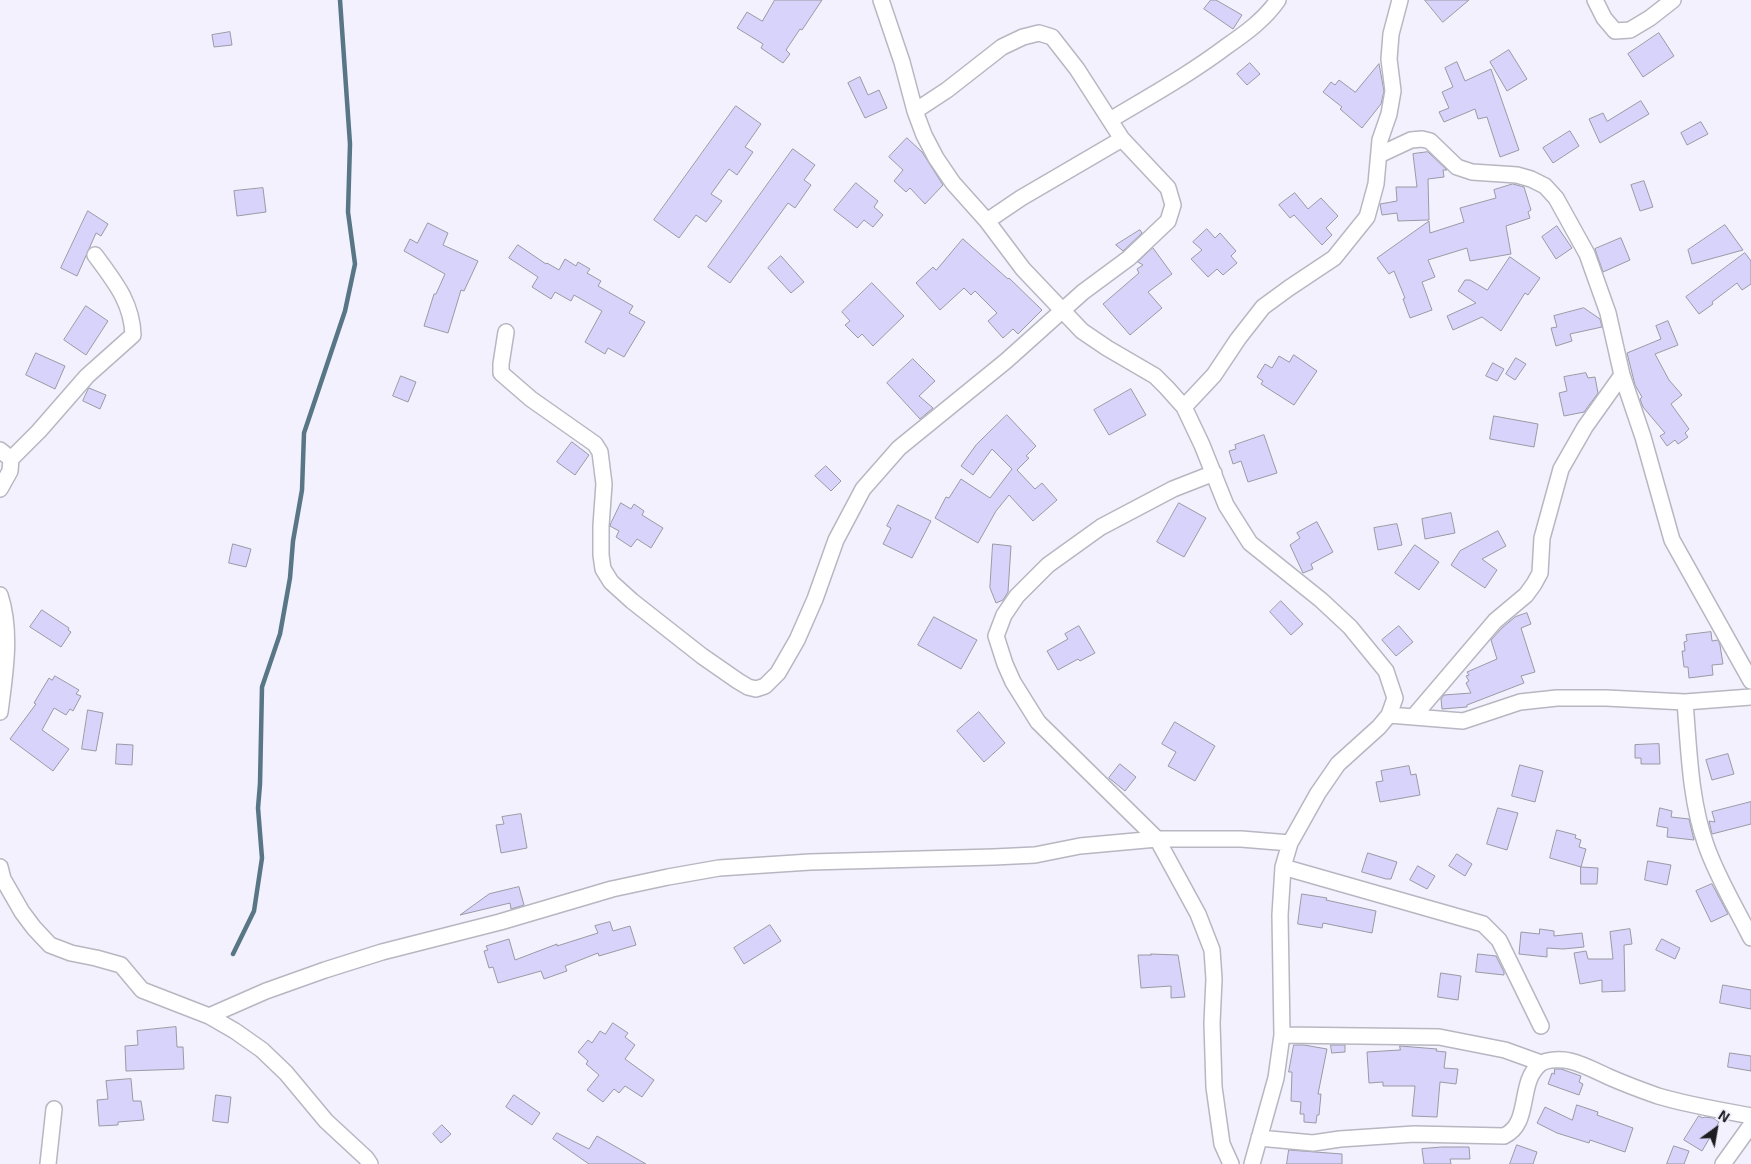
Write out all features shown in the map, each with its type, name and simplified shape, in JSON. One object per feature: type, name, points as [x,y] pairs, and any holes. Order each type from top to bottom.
[{"type":"street","points":[[881,0],[924,135],[936,158],[953,182],[987,221],[1023,269],[1082,331],[1155,376],[1184,407],[1214,473],[1226,505],[1250,543],[1321,600],[1350,627],[1386,671],[1395,698],[1389,715],[1379,727],[1338,764],[1318,793],[1290,843],[1283,868],[1280,915],[1282,1035],[1276,1078],[1268,1114],[1252,1164]]},
{"type":"street","points":[[1110,120],[1205,63],[1248,32],[1270,11],[1278,0]]},
{"type":"street","points":[[1184,407],[1214,375],[1238,339],[1263,307],[1334,258],[1366,217],[1376,184],[1380,140],[1389,114],[1393,91],[1389,59],[1390,34],[1400,0]]},
{"type":"street","points":[[1595,0],[1604,18],[1616,31],[1630,30],[1650,18],[1673,0]]},
{"type":"street","points":[[506,332],[501,373],[531,399],[595,444],[600,452],[604,484],[600,526],[601,555],[603,569],[611,582],[702,656],[748,687],[766,686],[778,673],[792,648],[815,599],[836,540],[863,489],[899,448],[1006,362],[1083,292],[1129,258],[1168,221],[1173,205],[1168,188],[1122,139],[1077,68],[1052,37],[1040,33],[1023,37],[1002,47],[947,90],[915,110]]},
{"type":"street","points":[[987,221],[1122,139]]},
{"type":"street","points":[[1379,155],[1411,140],[1422,139],[1430,141],[1458,167],[1464,170],[1517,175],[1531,179],[1545,186],[1556,198],[1587,254],[1608,312],[1622,375],[1643,437],[1672,540],[1751,681]]},
{"type":"street","points":[[0,489],[10,471],[6,455],[39,431],[87,376],[133,335],[133,320],[128,307],[117,286],[96,256]]},
{"type":"street","points":[[1414,716],[1495,621],[1526,595],[1534,584],[1540,572],[1542,538],[1561,468],[1585,427],[1622,375]]},
{"type":"street","points":[[1214,473],[1173,489],[1101,527],[1048,565],[1017,596],[1004,616],[996,636],[1013,682],[1038,722],[1157,839],[1198,914],[1212,950],[1214,979],[1212,1023],[1214,1087],[1222,1144],[1231,1164]]},
{"type":"street","points":[[0,595],[4,606],[7,633],[0,712]]},
{"type":"street","points":[[1389,715],[1463,721],[1520,702],[1557,698],[1606,698],[1685,702],[1751,697]]},
{"type":"street","points":[[1685,702],[1690,769],[1697,813],[1706,846],[1751,938]]},
{"type":"street","points":[[209,1016],[266,991],[382,952],[500,922],[612,889],[719,868],[1035,854],[1080,846],[1157,839],[1241,839],[1290,843]]},
{"type":"street","points":[[0,867],[3,879],[22,912],[34,928],[50,944],[71,953],[121,965],[142,990],[209,1016],[262,1050],[286,1073],[326,1120],[370,1164]]},
{"type":"street","points":[[1283,868],[1483,924],[1498,940],[1541,1026]]},
{"type":"street","points":[[1282,1035],[1439,1037],[1505,1050],[1541,1063],[1559,1060],[1569,1061],[1659,1096],[1751,1116]]},
{"type":"street","points":[[1259,1138],[1313,1143],[1340,1139],[1414,1134],[1504,1136],[1511,1133],[1516,1127],[1522,1114],[1526,1088],[1533,1073],[1541,1063]]},
{"type":"street","points":[[48,1164],[54,1109]]},
{"type":"street","points":[[1723,1164],[1751,1125]]},
{"type":"building","points":[[775,0],[822,0],[786,50],[790,54],[783,63],[761,48],[763,44],[737,28],[747,12],[762,21]]},
{"type":"building","points":[[1211,0],[1216,0],[1242,15],[1233,29],[1204,9]]},
{"type":"building","points":[[1425,0],[1469,0],[1443,22]]},
{"type":"building","points":[[230,32],[232,45],[214,47],[212,35]]},
{"type":"building","points":[[1659,33],[1674,56],[1643,77],[1628,54]]},
{"type":"building","points":[[1509,50],[1527,79],[1507,91],[1490,62]]},
{"type":"building","points":[[1457,62],[1465,81],[1491,69],[1519,150],[1500,157],[1487,117],[1478,119],[1475,109],[1444,122],[1439,112],[1449,108],[1442,92],[1453,87],[1445,68]]},
{"type":"building","points":[[1250,63],[1260,74],[1247,85],[1237,74]]},
{"type":"building","points":[[1379,64],[1384,91],[1381,104],[1362,128],[1340,109],[1342,107],[1323,92],[1331,82],[1335,85],[1339,80],[1355,92]]},
{"type":"building","points":[[860,77],[868,95],[879,90],[887,108],[865,118],[848,83]]},
{"type":"building","points":[[1641,101],[1649,114],[1600,143],[1589,119],[1603,113],[1607,121]]},
{"type":"building","points":[[736,106],[761,124],[745,147],[753,152],[737,175],[729,169],[711,194],[722,201],[706,222],[696,215],[679,238],[654,220]]},
{"type":"building","points":[[1701,122],[1708,134],[1687,145],[1681,133]]},
{"type":"building","points":[[1570,131],[1579,146],[1553,163],[1543,148]]},
{"type":"building","points":[[907,138],[922,152],[943,185],[925,204],[910,188],[906,192],[894,181],[903,170],[889,157]]},
{"type":"building","points":[[793,149],[815,165],[804,180],[811,185],[795,208],[788,203],[730,283],[708,267]]},
{"type":"building","points":[[1428,152],[1447,170],[1443,170],[1444,177],[1428,179],[1429,220],[1398,221],[1397,213],[1382,215],[1380,204],[1397,201],[1396,187],[1417,187],[1413,154]]},
{"type":"building","points":[[1644,181],[1653,207],[1640,211],[1631,185]]},
{"type":"building","points":[[856,183],[878,201],[874,207],[883,215],[873,227],[864,220],[857,228],[834,210]]},
{"type":"building","points":[[1513,184],[1524,187],[1531,210],[1528,212],[1530,218],[1506,226],[1511,254],[1470,261],[1467,248],[1428,260],[1435,277],[1422,282],[1432,310],[1410,318],[1403,299],[1405,298],[1394,271],[1389,274],[1377,258],[1429,221],[1430,233],[1464,222],[1460,208],[1496,198],[1494,190]]},
{"type":"building","points":[[263,188],[266,212],[237,216],[234,191]]},
{"type":"building","points":[[1295,193],[1308,209],[1321,198],[1338,216],[1326,228],[1332,235],[1322,245],[1294,215],[1290,218],[1279,205]]},
{"type":"building","points":[[88,211],[108,224],[101,236],[96,233],[77,276],[61,268]]},
{"type":"building","points":[[428,223],[448,233],[443,245],[478,261],[464,291],[461,290],[448,333],[424,326],[434,294],[436,294],[445,274],[404,251],[410,239],[417,243]]},
{"type":"building","points":[[1725,225],[1743,250],[1692,264],[1688,250]]},
{"type":"building","points":[[1557,226],[1572,248],[1556,259],[1542,237]]},
{"type":"building","points":[[1207,229],[1215,238],[1220,233],[1236,251],[1231,256],[1237,263],[1223,275],[1217,269],[1208,277],[1191,259],[1202,250],[1193,242]]},
{"type":"building","points":[[1140,230],[1142,233],[1123,251],[1116,245]]},
{"type":"building","points":[[1621,238],[1630,260],[1603,272],[1595,249]]},
{"type":"building","points":[[963,239],[1009,278],[1042,310],[1018,334],[1013,329],[1003,338],[988,321],[997,313],[975,291],[971,295],[964,288],[940,310],[916,283],[933,267],[936,270]]},
{"type":"building","points":[[518,245],[546,264],[559,270],[565,259],[576,266],[578,262],[590,269],[587,273],[601,281],[598,286],[633,306],[629,313],[645,322],[624,357],[608,348],[605,354],[585,342],[602,311],[574,295],[571,301],[555,292],[551,299],[532,287],[538,277],[509,258]]},
{"type":"building","points":[[1153,248],[1172,274],[1148,292],[1162,308],[1130,335],[1103,304],[1139,273],[1137,269],[1143,265],[1138,262]]},
{"type":"building","points":[[1745,253],[1751,261],[1751,284],[1742,290],[1737,283],[1699,314],[1686,297]]},
{"type":"building","points":[[781,256],[804,282],[791,293],[768,268]]},
{"type":"building","points":[[1510,257],[1540,278],[1528,295],[1525,293],[1501,331],[1482,317],[1453,330],[1447,316],[1476,303],[1458,291],[1465,280],[1470,280],[1487,290]]},
{"type":"building","points":[[872,283],[904,316],[873,346],[862,334],[858,338],[845,325],[850,321],[842,312]]},
{"type":"building","points":[[86,306],[108,321],[86,355],[64,340]]},
{"type":"building","points":[[1584,308],[1600,319],[1602,327],[1570,334],[1572,341],[1556,346],[1551,328],[1557,327],[1554,316]]},
{"type":"building","points":[[1668,321],[1678,345],[1655,354],[1669,380],[1682,395],[1671,404],[1689,429],[1685,433],[1688,437],[1678,444],[1675,440],[1667,446],[1660,436],[1665,433],[1643,407],[1640,399],[1642,397],[1635,385],[1627,353],[1661,339],[1656,326]]},
{"type":"building","points":[[36,353],[65,366],[55,389],[26,375]]},
{"type":"building","points":[[1294,355],[1317,371],[1294,405],[1261,384],[1263,381],[1257,377],[1265,364],[1272,368],[1279,356],[1289,362]]},
{"type":"building","points":[[1516,358],[1526,364],[1515,380],[1506,374]]},
{"type":"building","points":[[913,359],[935,381],[919,396],[933,408],[920,419],[887,383]]},
{"type":"building","points":[[1493,363],[1504,369],[1497,381],[1486,376]]},
{"type":"building","points":[[1586,373],[1588,378],[1595,377],[1598,393],[1584,412],[1564,416],[1559,393],[1567,391],[1564,377]]},
{"type":"building","points":[[401,376],[416,382],[408,402],[393,396]]},
{"type":"building","points":[[89,388],[106,395],[100,409],[83,401]]},
{"type":"building","points":[[1131,389],[1146,415],[1109,435],[1094,410]]},
{"type":"building","points":[[1007,415],[1036,446],[1026,456],[1029,458],[1017,470],[1035,489],[1042,483],[1057,500],[1033,521],[1009,495],[996,511],[978,543],[935,518],[946,497],[949,498],[961,479],[990,498],[1012,469],[992,449],[973,475],[961,466],[976,445]]},
{"type":"building","points":[[1494,416],[1538,424],[1534,447],[1490,439]]},
{"type":"building","points":[[1264,435],[1277,473],[1248,482],[1241,461],[1233,464],[1229,451],[1236,449],[1235,445]]},
{"type":"building","points":[[572,442],[589,455],[575,475],[557,462]]},
{"type":"building","points":[[826,466],[841,481],[831,491],[815,476]]},
{"type":"building","points":[[621,503],[631,509],[634,504],[644,511],[642,515],[663,528],[651,548],[637,539],[631,547],[616,537],[619,531],[610,526]]},
{"type":"building","points":[[1179,503],[1206,518],[1184,557],[1157,542]]},
{"type":"building","points":[[898,505],[931,521],[912,558],[883,544],[891,528],[887,526]]},
{"type":"building","points":[[1451,513],[1455,533],[1425,539],[1422,519]]},
{"type":"building","points":[[1317,522],[1333,552],[1311,564],[1313,569],[1303,573],[1290,545],[1300,538],[1297,533]]},
{"type":"building","points":[[1397,524],[1402,545],[1378,550],[1374,528]]},
{"type":"building","points":[[1498,531],[1506,546],[1482,559],[1497,570],[1485,588],[1451,565],[1460,551]]},
{"type":"building","points":[[233,544],[251,549],[246,567],[229,563]]},
{"type":"building","points":[[993,544],[1011,546],[1008,592],[1003,600],[996,603],[990,588]]},
{"type":"building","points":[[1415,545],[1439,562],[1419,590],[1395,573]]},
{"type":"building","points":[[1281,601],[1303,624],[1291,635],[1270,612]]},
{"type":"building","points":[[42,610],[69,628],[68,630],[71,632],[61,647],[30,627]]},
{"type":"building","points":[[1527,613],[1531,624],[1521,628],[1535,672],[1521,676],[1524,683],[1467,705],[1467,707],[1442,709],[1441,699],[1444,695],[1471,693],[1466,683],[1469,681],[1466,676],[1469,675],[1467,672],[1497,659],[1491,640],[1515,617]]},
{"type":"building","points":[[934,617],[977,640],[961,669],[918,645]]},
{"type":"building","points":[[1079,626],[1095,653],[1080,661],[1078,659],[1058,670],[1047,651],[1068,639],[1065,634]]},
{"type":"building","points":[[1399,626],[1413,642],[1396,656],[1382,640]]},
{"type":"building","points":[[1711,632],[1712,641],[1718,640],[1720,645],[1723,664],[1712,665],[1713,675],[1689,678],[1688,667],[1684,667],[1682,651],[1685,651],[1684,642],[1687,641],[1686,635]]},
{"type":"building","points":[[55,676],[79,690],[76,694],[81,696],[73,711],[70,709],[66,715],[54,708],[42,730],[69,749],[53,771],[10,739],[36,704],[34,703],[49,678],[52,680]]},
{"type":"building","points":[[88,710],[103,713],[96,751],[82,749]]},
{"type":"building","points":[[979,712],[1005,743],[984,762],[957,731]]},
{"type":"building","points":[[1175,722],[1215,746],[1195,781],[1168,766],[1176,752],[1162,744]]},
{"type":"building","points":[[117,744],[133,745],[132,765],[116,764]]},
{"type":"building","points":[[1659,744],[1660,764],[1641,764],[1641,758],[1635,758],[1635,745]]},
{"type":"building","points":[[1728,754],[1734,774],[1712,780],[1706,760]]},
{"type":"building","points":[[1120,764],[1136,777],[1125,791],[1109,778]]},
{"type":"building","points":[[1520,765],[1543,771],[1535,802],[1512,796]]},
{"type":"building","points":[[1409,766],[1411,775],[1416,774],[1420,795],[1380,802],[1376,782],[1383,781],[1381,771]]},
{"type":"building","points":[[1751,802],[1751,824],[1712,834],[1709,821],[1715,822],[1712,812]]},
{"type":"building","points":[[1498,808],[1518,813],[1507,850],[1487,844]]},
{"type":"building","points":[[1660,808],[1672,811],[1671,817],[1689,819],[1694,840],[1667,837],[1668,828],[1657,826]]},
{"type":"building","points":[[521,814],[527,848],[501,853],[496,825],[504,824],[502,817]]},
{"type":"building","points":[[1557,830],[1576,835],[1575,838],[1581,840],[1579,847],[1586,849],[1581,867],[1550,858]]},
{"type":"building","points":[[1368,853],[1397,862],[1391,879],[1362,872]]},
{"type":"building","points":[[1457,854],[1472,864],[1465,876],[1449,866]]},
{"type":"building","points":[[1648,861],[1671,865],[1667,885],[1645,880]]},
{"type":"building","points":[[1418,866],[1435,876],[1427,889],[1410,880]]},
{"type":"building","points":[[1581,867],[1598,868],[1597,884],[1581,884]]},
{"type":"building","points":[[1712,884],[1728,914],[1711,922],[1696,891]]},
{"type":"building","points":[[519,887],[524,905],[511,909],[510,903],[460,915],[489,894]]},
{"type":"building","points":[[1302,894],[1327,898],[1326,900],[1376,911],[1372,933],[1323,923],[1322,928],[1298,924]]},
{"type":"building","points":[[610,922],[613,931],[630,926],[636,945],[599,956],[598,953],[565,966],[567,971],[544,979],[541,971],[498,983],[493,967],[489,968],[484,951],[488,950],[486,946],[509,939],[515,960],[557,944],[557,946],[598,933],[595,926]]},
{"type":"building","points":[[770,925],[781,941],[744,964],[734,948]]},
{"type":"building","points":[[1540,929],[1554,931],[1554,936],[1582,933],[1584,947],[1547,948],[1547,957],[1519,954],[1521,932],[1539,934]]},
{"type":"building","points":[[1630,929],[1632,944],[1624,945],[1625,991],[1602,992],[1602,980],[1580,984],[1574,953],[1586,951],[1588,959],[1613,959],[1610,932]]},
{"type":"building","points":[[1662,939],[1680,948],[1675,959],[1656,950]]},
{"type":"building","points":[[1478,954],[1496,956],[1504,975],[1476,972]]},
{"type":"building","points":[[1138,955],[1178,955],[1185,997],[1171,998],[1171,986],[1141,988]]},
{"type":"building","points":[[1441,973],[1461,976],[1458,1000],[1438,997]]},
{"type":"building","points":[[1723,985],[1751,990],[1751,1009],[1720,1003]]},
{"type":"building","points":[[613,1023],[628,1033],[625,1037],[635,1045],[625,1059],[654,1080],[642,1097],[625,1086],[619,1093],[614,1089],[603,1102],[587,1090],[599,1075],[586,1064],[588,1061],[578,1052],[588,1040],[592,1043],[600,1031],[605,1034]]},
{"type":"building","points":[[176,1027],[177,1047],[183,1047],[184,1069],[126,1071],[125,1046],[138,1045],[137,1031]]},
{"type":"building","points":[[1294,1045],[1327,1049],[1318,1094],[1321,1094],[1319,1115],[1317,1115],[1316,1123],[1304,1122],[1304,1114],[1300,1114],[1301,1102],[1291,1101],[1292,1072],[1289,1072]]},
{"type":"building","points":[[1331,1045],[1345,1045],[1345,1052],[1332,1053]]},
{"type":"building","points":[[1400,1046],[1437,1049],[1436,1051],[1446,1052],[1444,1068],[1458,1069],[1456,1084],[1440,1082],[1437,1117],[1412,1116],[1415,1086],[1383,1086],[1383,1082],[1369,1083],[1367,1052],[1400,1050]]},
{"type":"building","points":[[1730,1053],[1751,1056],[1751,1071],[1728,1067]]},
{"type":"building","points":[[1555,1069],[1561,1069],[1581,1076],[1579,1082],[1583,1084],[1579,1095],[1548,1084]]},
{"type":"building","points":[[131,1079],[133,1101],[141,1101],[144,1120],[118,1122],[118,1125],[99,1126],[97,1100],[108,1099],[106,1081]]},
{"type":"building","points":[[216,1095],[231,1097],[228,1123],[213,1121]]},
{"type":"building","points":[[514,1095],[540,1113],[532,1125],[506,1107]]},
{"type":"building","points":[[1577,1105],[1598,1112],[1597,1115],[1633,1128],[1625,1152],[1590,1140],[1589,1143],[1557,1133],[1537,1123],[1545,1107],[1572,1120]]},
{"type":"building","points":[[1699,1116],[1713,1118],[1719,1122],[1702,1151],[1684,1140]]},
{"type":"building","points":[[442,1125],[451,1134],[441,1143],[433,1134]]},
{"type":"building","points":[[557,1133],[589,1149],[597,1136],[646,1164],[589,1164],[553,1139]]},
{"type":"building","points":[[1517,1145],[1537,1152],[1533,1164],[1510,1164]]},
{"type":"building","points":[[1674,1146],[1689,1151],[1684,1164],[1667,1164]]},
{"type":"building","points":[[1469,1147],[1470,1159],[1450,1159],[1451,1164],[1424,1164],[1422,1149]]},
{"type":"building","points":[[1289,1150],[1342,1154],[1342,1164],[1287,1164]]},
{"type":"waterway","points":[[233,954],[254,911],[262,858],[258,808],[262,687],[280,634],[290,578],[293,541],[302,490],[304,433],[345,311],[355,264],[348,212],[350,144],[340,0]]}]
